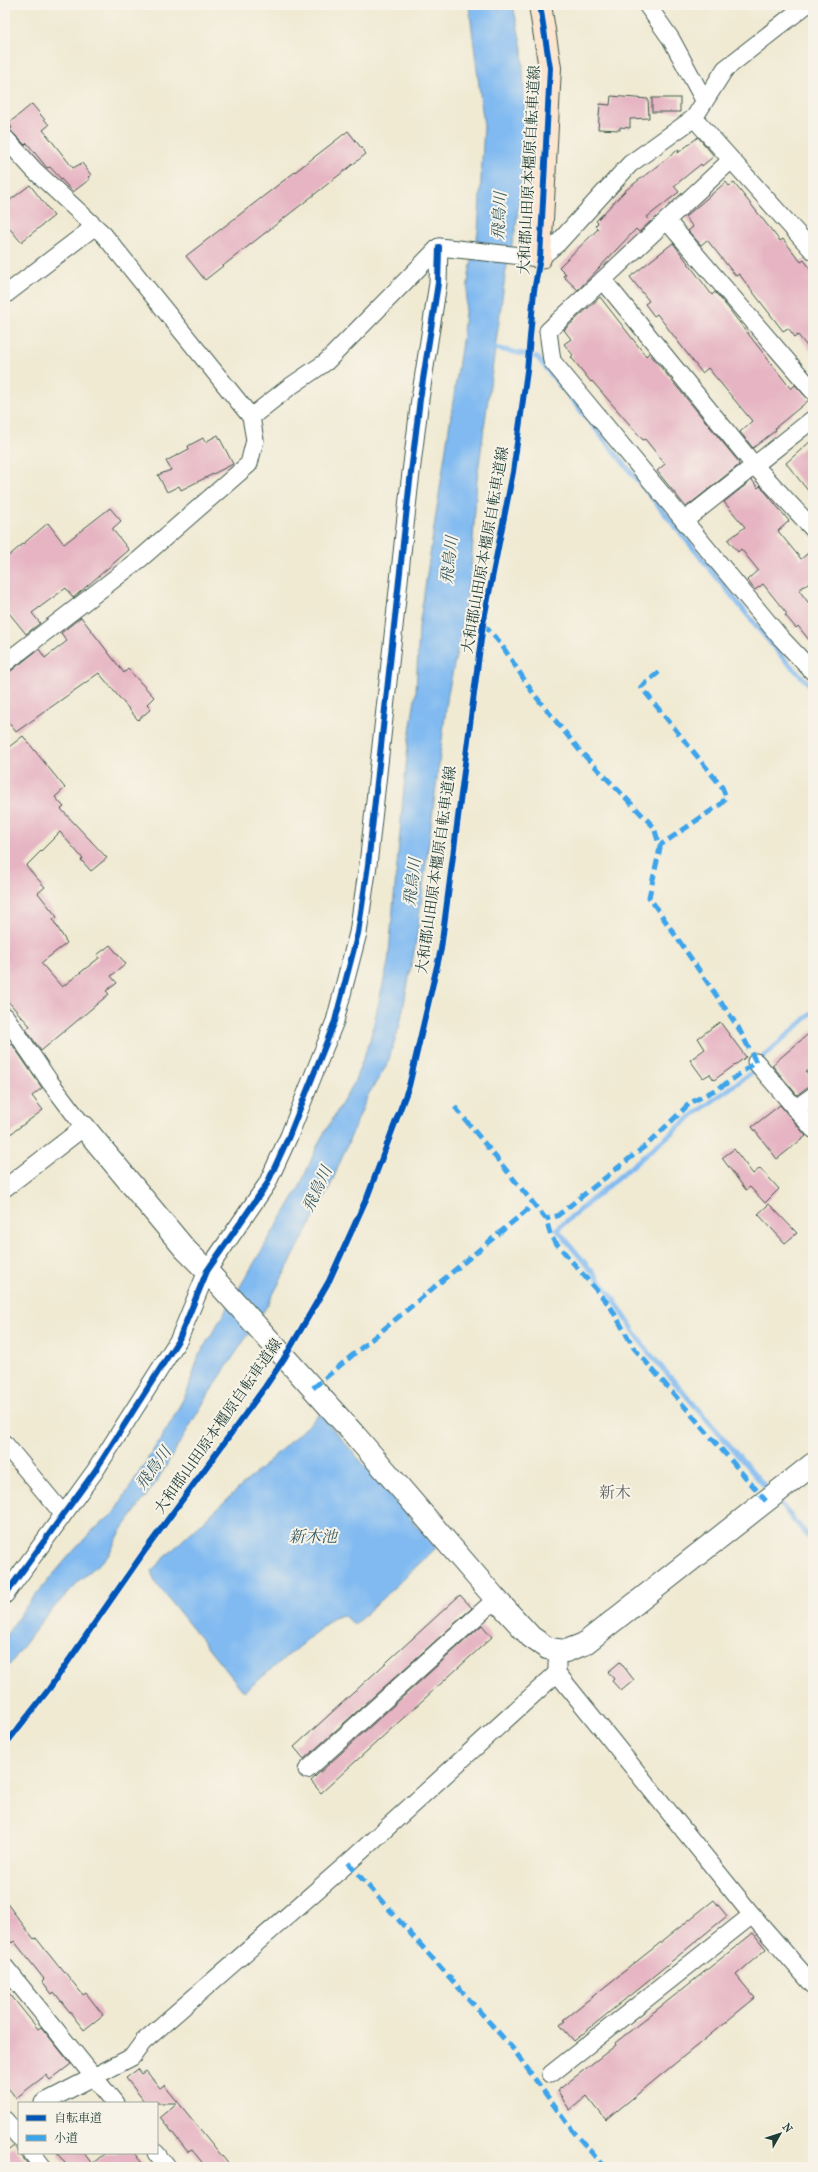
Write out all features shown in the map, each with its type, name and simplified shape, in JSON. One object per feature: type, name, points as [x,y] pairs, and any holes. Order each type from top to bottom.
[{"type":"main road","name":"大和郡山田原本橿原自転車道線","points":[[536,258],[550,68],[540,5]]},
{"type":"street","points":[[647,5],[671,39],[704,100]]},
{"type":"street","points":[[443,247],[536,258],[558,243],[630,164],[694,118],[725,69],[806,5]]},
{"type":"street","points":[[694,118],[730,161],[813,251]]},
{"type":"street","points":[[5,138],[19,155],[104,235],[251,417],[255,440],[249,464],[140,559],[5,663]]},
{"type":"street","points":[[730,161],[548,331],[552,361],[780,637],[813,672]]},
{"type":"street","points":[[667,220],[813,391]]},
{"type":"street","points":[[5,295],[94,227]]},
{"type":"street","points":[[251,417],[288,388],[326,362],[443,247]]},
{"type":"street","points":[[5,1595],[100,1464],[179,1339],[210,1274],[267,1184],[290,1136],[335,1021],[358,933],[382,748],[420,399],[443,247]]},
{"type":"street","points":[[603,280],[754,465],[813,529]]},
{"type":"street","points":[[684,521],[813,419]]},
{"type":"street","points":[[5,1016],[50,1082],[84,1127],[185,1249],[210,1274],[353,1433],[496,1599],[538,1644],[557,1650],[566,1650],[584,1644],[813,1464]]},
{"type":"street","points":[[756,1062],[813,1129]]},
{"type":"street","points":[[796,1109],[813,1096]]},
{"type":"street","points":[[5,1188],[84,1127]]},
{"type":"street","points":[[5,1444],[63,1514]]},
{"type":"street","points":[[307,1770],[496,1599]]},
{"type":"street","points":[[557,1650],[557,1673],[752,1915],[813,1985]]},
{"type":"street","points":[[45,2102],[132,2057],[143,2042],[354,1857],[557,1673]]},
{"type":"street","points":[[551,2074],[752,1915]]},
{"type":"street","points":[[5,1967],[114,2102]]},
{"type":"street","points":[[9,2120],[18,2135]]},
{"type":"street","points":[[33,2154],[43,2167]]},
{"type":"street","points":[[157,2154],[167,2167]]},
{"type":"water","name":"飛鳥川","points":[[469,5],[513,5],[522,48],[526,134],[516,227],[506,270],[477,479],[471,570],[459,642],[448,693],[416,942],[400,1024],[387,1065],[368,1095],[329,1189],[267,1306],[210,1392],[157,1481],[121,1531],[108,1556],[81,1579],[45,1617],[5,1671],[5,1637],[24,1609],[68,1557],[92,1531],[113,1514],[171,1422],[188,1390],[199,1355],[298,1190],[320,1140],[354,1083],[370,1040],[388,963],[408,745],[416,692],[419,627],[462,342],[469,274],[478,232],[484,126]]},
{"type":"water","name":"新木池","points":[[320,1414],[436,1548],[354,1625],[343,1615],[333,1618],[244,1692],[155,1582],[151,1571]]},
{"type":"building","points":[[611,96],[648,99],[649,118],[630,119],[630,128],[620,127],[620,130],[598,129],[600,104],[610,105]]},
{"type":"building","points":[[652,98],[680,98],[680,112],[652,112]]},
{"type":"building","points":[[32,104],[49,125],[43,130],[73,168],[82,163],[91,175],[88,177],[90,179],[73,192],[50,167],[47,168],[27,143],[25,145],[10,130],[12,128],[9,123]]},
{"type":"building","points":[[348,131],[366,154],[205,280],[186,256]]},
{"type":"building","points":[[698,137],[714,156],[702,166],[701,164],[674,186],[679,192],[647,217],[651,221],[639,232],[636,229],[578,290],[563,276],[566,274],[559,267],[598,229],[595,226],[598,223],[596,221],[626,190],[679,149],[678,153]]},
{"type":"building","points":[[726,182],[729,186],[734,183],[780,241],[783,239],[801,262],[804,260],[813,272],[813,354],[798,335],[795,337],[788,328],[783,331],[739,274],[736,276],[707,240],[701,245],[688,231],[693,227],[685,217]]},
{"type":"building","points":[[30,185],[54,216],[21,242],[5,223],[5,204]]},
{"type":"building","points":[[673,243],[712,295],[715,292],[791,389],[795,385],[809,400],[775,428],[776,430],[753,448],[740,432],[752,421],[708,368],[702,373],[657,314],[654,316],[645,304],[649,301],[630,277]]},
{"type":"building","points":[[600,297],[646,356],[649,353],[738,461],[739,465],[686,507],[657,471],[665,464],[645,439],[643,440],[592,381],[591,382],[571,357],[573,355],[564,344],[571,339],[564,330]]},
{"type":"building","points":[[218,435],[233,464],[181,490],[179,486],[167,492],[158,475],[171,470],[166,461],[189,449],[188,446],[203,438],[205,442]]},
{"type":"building","points":[[813,439],[813,497],[786,463]]},
{"type":"building","points":[[752,480],[758,488],[760,486],[789,521],[778,531],[801,559],[813,549],[813,579],[799,590],[813,609],[813,645],[798,626],[796,628],[785,615],[787,614],[763,584],[755,590],[747,580],[758,570],[741,549],[738,552],[728,540],[745,527],[724,502]]},
{"type":"building","points":[[110,508],[121,521],[113,528],[113,530],[129,550],[73,598],[66,588],[32,613],[40,623],[26,634],[5,608],[5,559],[48,523],[64,544]]},
{"type":"building","points":[[81,617],[124,673],[128,669],[154,697],[147,704],[151,709],[138,720],[99,673],[16,732],[5,718],[5,673],[11,671],[39,649],[45,658],[67,641],[61,633]]},
{"type":"building","points":[[23,736],[65,788],[55,797],[64,807],[61,809],[107,858],[91,871],[81,860],[83,859],[60,832],[26,866],[45,887],[38,893],[57,917],[53,920],[67,943],[41,963],[62,987],[99,958],[97,955],[110,945],[126,964],[111,976],[117,983],[106,991],[109,994],[41,1051],[26,1029],[30,1026],[5,998],[5,750]]},
{"type":"building","points":[[720,1022],[746,1057],[714,1080],[710,1074],[703,1078],[690,1060],[705,1049],[698,1038]]},
{"type":"building","points":[[813,1030],[813,1067],[806,1072],[813,1083],[797,1095],[772,1065]]},
{"type":"building","points":[[12,1044],[42,1088],[32,1096],[43,1110],[5,1138],[5,1049]]},
{"type":"building","points":[[780,1105],[806,1136],[777,1159],[752,1127]]},
{"type":"building","points":[[734,1149],[753,1174],[760,1168],[779,1189],[765,1203],[750,1187],[746,1190],[722,1158]]},
{"type":"building","points":[[769,1204],[797,1233],[785,1243],[758,1214]]},
{"type":"building","points":[[460,1595],[472,1608],[304,1759],[294,1747]]},
{"type":"building","points":[[482,1625],[492,1637],[321,1793],[311,1781]]},
{"type":"building","points":[[620,1662],[634,1680],[621,1691],[612,1681],[614,1679],[608,1672]]},
{"type":"building","points":[[714,1900],[727,1916],[574,2041],[560,2025],[565,2021],[563,2020]]},
{"type":"building","points":[[5,1901],[34,1939],[36,1938],[83,1995],[86,1993],[103,2015],[84,2030],[54,1992],[52,1994],[42,1981],[44,1979],[14,1941],[12,1943],[5,1935]]},
{"type":"building","points":[[753,1933],[766,1949],[736,1975],[755,1998],[606,2120],[587,2096],[570,2110],[557,2091],[616,2045],[615,2043]]},
{"type":"building","points":[[5,1988],[38,2029],[41,2027],[71,2064],[50,2080],[46,2075],[16,2098],[5,2084]]},
{"type":"building","points":[[138,2069],[142,2074],[146,2071],[160,2088],[164,2085],[231,2167],[206,2167],[192,2150],[188,2152],[160,2117],[177,2103],[143,2102],[144,2101],[126,2078]]},
{"type":"building","points":[[14,2146],[18,2151],[18,2154],[20,2154],[30,2167],[5,2167],[5,2153]]},
{"type":"building","points":[[58,2154],[85,2154],[92,2164],[104,2154],[135,2154],[145,2167],[68,2167]]},
{"type":"waterway","points":[[490,347],[537,357],[782,657],[813,688]]},
{"type":"waterway","points":[[769,1491],[645,1348],[609,1292],[557,1229],[693,1115],[751,1073],[763,1057],[813,1012]]},
{"type":"waterway","points":[[776,1499],[813,1542]]},
{"type":"marked path","points":[[483,624],[501,644],[533,693],[581,752],[654,827],[660,848],[649,897],[738,1027],[756,1062],[726,1084],[690,1103],[649,1143],[557,1216],[546,1219]]},
{"type":"marked path","points":[[659,672],[641,687],[722,787],[726,797],[721,804],[659,846]]},
{"type":"marked path","points":[[455,1107],[546,1219],[551,1237],[610,1306],[634,1348],[766,1501]]},
{"type":"marked path","points":[[313,1388],[533,1205]]},
{"type":"marked path","points":[[348,1863],[514,2050],[568,2125],[604,2167]]},
{"type":"cycle path","points":[[5,1745],[49,1689],[144,1552],[265,1387],[285,1357],[329,1281],[368,1195],[409,1086],[441,949],[483,624],[513,472],[527,371],[534,291],[540,258],[550,68],[540,5]]},
{"type":"cycle path","points":[[5,1595],[95,1471],[179,1339],[207,1271],[267,1184],[289,1136],[335,1021],[358,933],[368,865],[409,489],[420,399],[438,283],[439,247]]},
{"type":"district","name":"新木","points":[[615,1492]]}]
